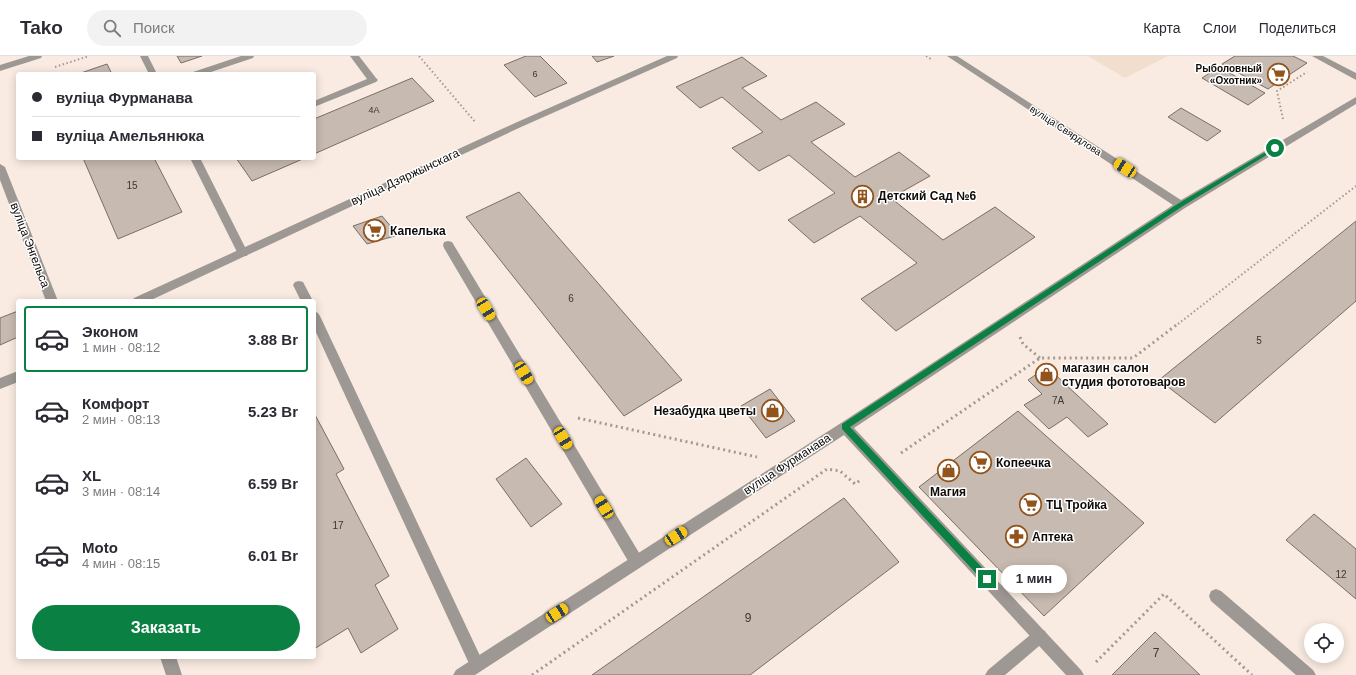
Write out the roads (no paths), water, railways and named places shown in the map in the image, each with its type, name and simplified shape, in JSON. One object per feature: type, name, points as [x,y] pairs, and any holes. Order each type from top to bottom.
[{"type":"street","points":[[0,68],[38,56]]},
{"type":"street","points":[[144,56],[152,72]]},
{"type":"street","points":[[202,72],[250,56]]},
{"type":"street","points":[[316,103],[373,80],[354,56]]},
{"type":"street","name":"вуліца Дзяржынскага","points":[[142,299],[489,139],[674,56]]},
{"type":"street","name":"вуліца Свярдлова","points":[[950,56],[1181,205]]},
{"type":"street","points":[[1316,56],[1356,77]]},
{"type":"street","name":"вуліца Фурманава","points":[[461,675],[845,426],[1181,205],[1356,100]]},
{"type":"street","points":[[196,160],[243,252]]},
{"type":"street","name":"вуліца Энгельса","points":[[0,167],[51,299]]},
{"type":"street","points":[[448,245],[636,561]]},
{"type":"street","points":[[299,285],[306,299]]},
{"type":"street","points":[[316,320],[477,665]]},
{"type":"street","points":[[0,384],[16,377]]},
{"type":"street","points":[[845,426],[1076,675]]},
{"type":"street","points":[[1216,596],[1308,675]]},
{"type":"street","points":[[993,675],[1040,636]]},
{"type":"street","points":[[169,659],[174,675]]},
{"type":"place","name":"Рыболовный «Охотник»","points":[[1278,74]]},
{"type":"place","name":"Детский Сад №6","points":[[863,196]]},
{"type":"place","name":"Капелька","points":[[375,231]]},
{"type":"place","name":"магазин салон студия фототоваров","points":[[1046,375]]},
{"type":"place","name":"Незабудка цветы","points":[[772,411]]},
{"type":"place","name":"Копеечка","points":[[980,463]]},
{"type":"place","name":"Магия","points":[[948,471]]},
{"type":"place","name":"ТЦ Тройка","points":[[1030,505]]},
{"type":"place","name":"Аптека","points":[[1017,537]]}]
